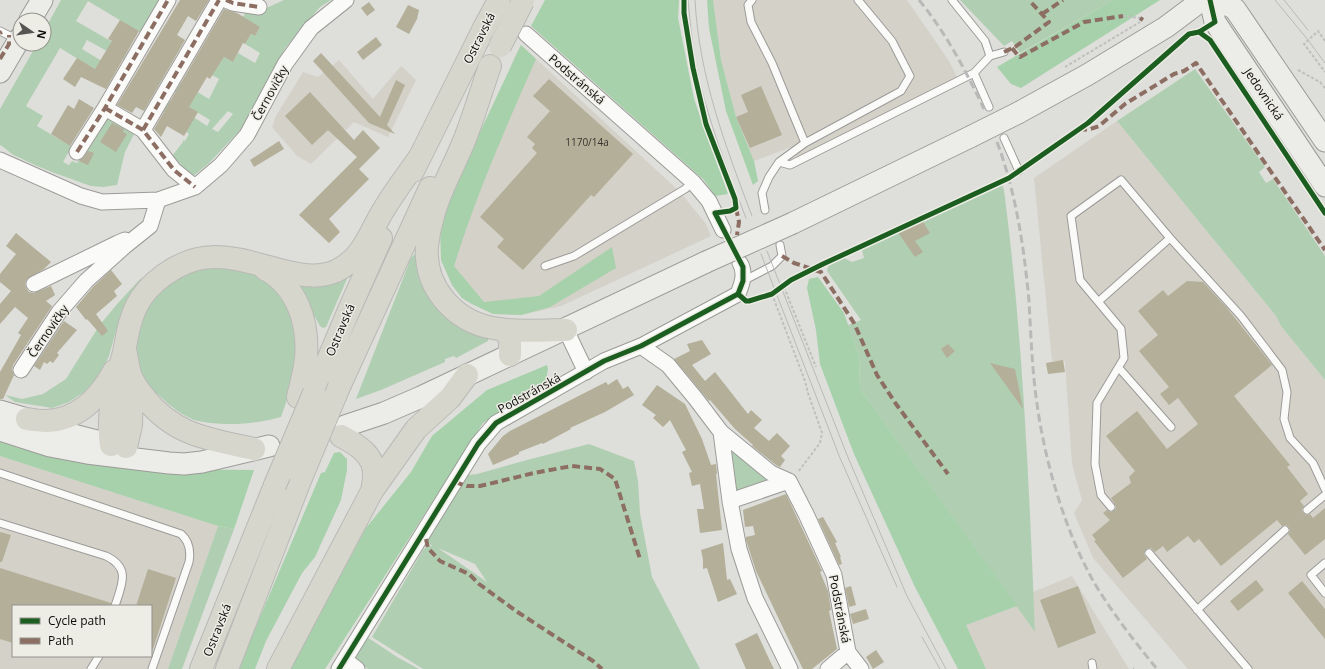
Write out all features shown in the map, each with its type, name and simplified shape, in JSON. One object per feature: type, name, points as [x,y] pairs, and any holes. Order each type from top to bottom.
[{"type":"highway","name":"Ostravská","points":[[201,669],[275,485],[306,395],[349,310],[419,158],[499,0]]},
{"type":"highway","name":"Ostravská","points":[[227,669],[301,478],[339,387],[418,214],[490,66],[524,1]]},
{"type":"highway","points":[[490,66],[464,141],[449,172],[436,207],[427,246],[427,257],[431,277],[438,292],[453,310],[462,317],[476,324],[504,330],[566,330]]},
{"type":"highway","points":[[111,444],[109,431],[114,385],[125,348],[127,332],[138,303],[153,284],[181,264],[212,256],[230,257],[297,274],[316,276],[331,273],[344,266],[364,248],[380,216],[419,158]]},
{"type":"highway","points":[[257,264],[285,285],[293,294],[300,308],[305,325],[306,395]]},
{"type":"highway","points":[[504,330],[510,339],[510,355]]},
{"type":"highway","points":[[125,348],[132,379],[139,391],[155,410],[176,426],[197,436],[262,447]]},
{"type":"highway","points":[[27,419],[45,421],[57,420],[84,408],[104,388],[125,348]]},
{"type":"highway","points":[[278,669],[372,491],[416,429],[450,398],[468,375]]},
{"type":"highway","points":[[111,444],[131,425],[132,379]]},
{"type":"highway","points":[[343,431],[361,448],[372,464],[374,475],[372,491]]},
{"type":"main road","points":[[35,12],[42,0]]},
{"type":"main road","points":[[343,431],[566,330],[593,315],[793,223],[1018,113],[1087,75],[1166,27],[1202,0]]},
{"type":"main road","name":"Jedovnická","points":[[1210,0],[1215,22],[1325,186]]},
{"type":"main road","name":"Jedovnická","points":[[1219,0],[1234,8],[1325,142]]},
{"type":"main road","points":[[0,72],[12,51]]},
{"type":"main road","points":[[0,411],[27,419],[50,429],[111,444]]},
{"type":"main road","points":[[5,432],[70,441],[183,452],[225,452],[262,447]]},
{"type":"main road","points":[[5,432],[50,446],[87,453],[184,464],[202,462],[262,447]]},
{"type":"street","points":[[77,152],[105,108],[168,0]]},
{"type":"street","points":[[143,130],[219,0]]},
{"type":"street","points":[[226,0],[233,3],[259,7]]},
{"type":"street","name":"Černovičky","points":[[0,160],[81,196],[102,202],[158,200],[195,187],[221,165],[247,135],[286,64],[311,28],[346,0]]},
{"type":"street","name":"Podstránská","points":[[526,34],[693,182],[709,201],[723,230]]},
{"type":"street","points":[[105,108],[143,130],[174,170],[195,187]]},
{"type":"street","name":"Černovičky","points":[[21,370],[59,312],[92,276],[150,226],[158,200]]},
{"type":"street","name":"Černovičky","points":[[34,284],[118,243],[136,237]]},
{"type":"street","points":[[740,263],[743,267],[743,281]]},
{"type":"street","points":[[76,264],[84,274],[92,276]]},
{"type":"street","name":"Podstránská","points":[[342,664],[478,444],[496,423],[604,361],[641,346],[738,294],[743,281]]},
{"type":"street","points":[[566,330],[586,372]]},
{"type":"street","points":[[641,346],[668,365],[721,432],[771,473],[793,477]]},
{"type":"street","points":[[721,432],[730,501],[739,549],[755,598],[790,669]]},
{"type":"street","points":[[730,501],[793,477]]},
{"type":"street","name":"Podstránská","points":[[793,477],[806,514],[834,575],[848,652],[861,669]]},
{"type":"street","name":"Podstránská","points":[[828,669],[848,652]]},
{"type":"street","points":[[342,664],[357,669]]},
{"type":"lane","points":[[752,0],[748,5],[751,22],[772,62],[805,143]]},
{"type":"lane","points":[[764,210],[762,193],[769,177],[779,162],[805,143],[901,91],[910,76],[892,41],[858,0]]},
{"type":"lane","points":[[952,0],[984,42],[990,56]]},
{"type":"lane","points":[[0,31],[12,36]]},
{"type":"lane","points":[[779,162],[790,165],[974,72],[990,56],[1004,52]]},
{"type":"lane","points":[[974,72],[989,106]]},
{"type":"lane","points":[[1004,138],[1019,171]]},
{"type":"lane","points":[[1111,507],[1101,495],[1095,464],[1097,403],[1124,358],[1122,328],[1080,280],[1071,216],[1121,180],[1170,238],[1241,316],[1282,370],[1287,392],[1284,419],[1290,438],[1313,463],[1325,490]]},
{"type":"lane","points":[[545,266],[574,256],[685,189],[693,182]]},
{"type":"lane","points":[[1099,301],[1170,238]]},
{"type":"lane","points":[[743,281],[772,266],[782,256],[780,245]]},
{"type":"lane","points":[[1119,368],[1171,427]]},
{"type":"lane","points":[[0,473],[181,534],[184,537],[189,548],[189,562],[152,669]]},
{"type":"lane","points":[[1307,510],[1325,495]]},
{"type":"lane","points":[[0,524],[115,560],[123,573],[116,605]]},
{"type":"lane","points":[[1197,610],[1285,530]]},
{"type":"lane","points":[[1149,553],[1248,669]]},
{"type":"lane","points":[[1325,563],[1311,575],[1325,593]]},
{"type":"lane","points":[[91,669],[98,657]]},
{"type":"path","points":[[1123,16],[1140,18]]},
{"type":"path","points":[[1065,67],[1143,20]]},
{"type":"path","points":[[1325,41],[1318,31],[1304,44],[1325,72]]},
{"type":"path","points":[[746,301],[772,294],[784,287],[791,280],[822,264],[1009,178],[1088,123],[1189,34],[1199,32]]},
{"type":"path","points":[[784,287],[816,367]]},
{"type":"path","points":[[772,294],[805,381],[822,433],[820,443],[793,477]]},
{"type":"shaded area","points":[[713,0],[907,0],[949,61],[957,77],[798,158],[791,147],[754,161],[736,117],[721,60]]},
{"type":"shaded area","points":[[521,45],[680,192],[706,224],[711,236],[561,306],[521,315],[493,314],[462,298],[452,285],[441,260],[514,58]]},
{"type":"shaded area","points":[[339,60],[373,99],[401,66],[416,80],[388,137],[354,122],[311,164],[297,156],[272,127],[276,116],[303,72],[318,77]]},
{"type":"shaded area","points":[[1117,121],[1276,316],[1281,326],[1325,380],[1325,669],[1188,669],[1093,558],[1074,513],[1082,500],[1072,464],[1065,361],[1052,361],[1034,178]]},
{"type":"shaded area","points":[[0,456],[218,526],[168,669],[0,669]]},
{"type":"shaded area","points":[[1072,576],[1129,669],[986,669],[965,625],[1017,606],[1035,631],[1033,592]]},
{"type":"green space","points":[[61,0],[163,0],[143,34],[88,1],[76,21],[128,51],[123,60],[87,40],[82,49],[110,66],[111,79],[60,48],[26,106],[43,116],[37,126],[72,147],[70,150],[76,153],[75,156],[68,153],[63,162],[69,165],[72,161],[77,163],[106,117],[134,134],[125,152],[117,185],[103,187],[91,186],[54,173],[15,156],[0,145],[0,109],[32,52],[52,52],[52,16]]},
{"type":"green space","points":[[284,0],[331,0],[320,7],[286,47],[274,68],[252,115],[244,126],[208,164],[193,176],[188,176],[180,171],[181,164],[172,156],[189,134],[163,111],[169,101],[207,126],[210,120],[185,105],[188,100],[175,92],[181,82],[209,99],[219,79],[207,72],[213,63],[218,66],[224,57],[233,62],[238,53],[255,63],[260,53],[245,44],[251,34],[255,36],[260,27],[243,17],[249,7],[262,10]],"holes":[[[228,111],[233,114],[218,132],[212,129]]]},
{"type":"green space","points":[[545,0],[679,0],[678,18],[694,99],[728,194],[715,196],[704,180],[531,26]]},
{"type":"green space","points":[[707,0],[713,0],[721,60],[736,117],[754,161],[758,181],[753,185],[726,111],[709,28]]},
{"type":"green space","points":[[960,0],[1113,0],[1020,53],[1012,41],[1004,46]]},
{"type":"green space","points":[[1113,0],[1160,0],[1021,88],[1011,84],[997,67]]},
{"type":"green space","points":[[521,45],[536,59],[482,187],[454,266],[484,302],[539,296],[612,247],[616,268],[550,307],[521,315],[493,314],[462,298],[452,285],[441,260],[440,229],[455,185]]},
{"type":"green space","points":[[1195,69],[1265,167],[1259,172],[1266,183],[1273,179],[1325,256],[1325,380],[1281,326],[1276,316],[1117,121]]},
{"type":"green space","points":[[1002,184],[1011,245],[1021,355],[1028,466],[1035,632],[860,389],[859,356],[848,325],[861,320],[827,271],[829,264],[844,258],[852,262],[864,258],[862,250],[897,231]]},
{"type":"green space","points":[[417,252],[488,338],[488,341],[456,358],[454,356],[445,359],[445,362],[381,390],[356,399],[411,258]]},
{"type":"green space","points":[[237,266],[263,276],[284,296],[297,322],[299,352],[290,391],[281,417],[253,423],[233,424],[195,420],[185,416],[158,394],[152,398],[136,361],[136,335],[144,308],[161,287],[185,270]]},
{"type":"green space","points":[[350,272],[326,327],[323,328],[320,326],[295,282]]},
{"type":"green space","points":[[142,277],[121,313],[109,356],[104,367],[98,377],[84,392],[69,402],[52,408],[15,402],[5,395],[22,399],[43,394],[66,379],[99,326]]},
{"type":"green space","points":[[818,277],[844,313],[859,356],[860,389],[1017,606],[966,625],[986,669],[958,669],[915,587],[854,454],[820,364],[816,330],[807,288],[809,279]]},
{"type":"green space","points":[[547,365],[548,369],[546,380],[532,396],[483,423],[325,669],[290,669],[366,528],[411,472],[432,436],[487,390]]},
{"type":"green space","points":[[0,439],[148,469],[254,470],[234,529],[218,526],[0,456]]},
{"type":"green space","points":[[589,444],[634,461],[638,481],[640,513],[652,577],[700,669],[423,669],[372,637],[423,550],[426,547],[432,546],[427,541],[468,475],[477,474]],"holes":[[[438,548],[475,564],[487,582]]]},
{"type":"green space","points":[[732,451],[735,451],[770,478],[767,484],[743,494],[734,490],[730,455]]},
{"type":"green space","points":[[340,452],[347,459],[347,470],[341,500],[315,557],[302,573],[266,641],[255,669],[238,669],[321,473],[325,472],[334,453]]},
{"type":"green space","points":[[218,526],[234,529],[182,669],[168,669]]},
{"type":"green space","points":[[367,637],[397,657],[419,669],[368,669],[359,662],[356,657],[357,651]]},
{"type":"building","points":[[180,0],[209,0],[196,21],[188,16],[177,35],[185,40],[144,111],[136,107],[132,113],[117,105]]},
{"type":"building","points":[[369,2],[375,10],[367,16],[361,8]]},
{"type":"building","points":[[408,5],[419,10],[417,19],[409,34],[396,27]]},
{"type":"building","points":[[224,9],[237,13],[260,27],[255,36],[251,34],[245,44],[243,43],[233,62],[224,57],[210,79],[207,77],[189,107],[198,112],[184,136],[167,126],[161,137],[154,129]]},
{"type":"building","points":[[120,20],[139,31],[106,89],[81,77],[75,87],[63,79],[77,58],[95,69],[112,41],[108,39]]},
{"type":"building","points":[[376,37],[382,45],[363,60],[357,52]]},
{"type":"building","points":[[321,53],[380,117],[396,80],[405,85],[387,125],[395,134],[369,123],[313,61]]},
{"type":"building","points":[[549,79],[633,154],[594,197],[591,195],[523,270],[497,247],[504,239],[480,217],[537,153],[532,148],[535,144],[527,137],[550,111],[533,96]]},
{"type":"building","points":[[761,86],[782,135],[750,148],[736,117],[748,112],[741,95]]},
{"type":"building","points":[[310,92],[354,140],[363,130],[380,148],[359,169],[369,179],[329,219],[340,232],[329,243],[299,215],[357,157],[328,130],[312,145],[285,116]]},
{"type":"building","points":[[79,99],[94,108],[70,146],[51,134],[68,105],[74,109]]},
{"type":"building","points":[[112,123],[124,129],[123,132],[127,134],[116,152],[100,142]]},
{"type":"building","points":[[279,141],[284,149],[254,167],[250,160]]},
{"type":"building","points":[[88,151],[94,153],[88,165],[79,161]]},
{"type":"building","points":[[922,220],[930,233],[915,241],[923,252],[915,257],[897,231]]},
{"type":"building","points":[[16,233],[51,262],[44,269],[27,279],[25,283],[26,288],[29,292],[34,293],[51,286],[55,295],[46,301],[52,306],[13,365],[12,370],[14,375],[3,399],[0,399],[0,372],[21,335],[18,333],[28,318],[15,307],[0,324],[0,304],[11,291],[0,282],[0,274],[16,254],[6,246]]},
{"type":"building","points":[[111,270],[122,284],[114,291],[117,296],[96,314],[108,331],[102,336],[87,319],[86,320],[76,307],[93,287]]},
{"type":"building","points":[[1187,281],[1203,282],[1227,308],[1272,365],[1234,396],[1290,465],[1287,467],[1308,494],[1300,501],[1304,506],[1302,509],[1303,513],[1306,515],[1310,514],[1313,518],[1325,508],[1325,539],[1305,555],[1288,534],[1290,531],[1289,527],[1286,525],[1282,526],[1277,520],[1221,566],[1199,539],[1194,543],[1188,536],[1167,552],[1163,546],[1155,552],[1151,548],[1146,549],[1144,554],[1147,559],[1123,578],[1094,541],[1096,540],[1092,535],[1110,520],[1103,513],[1107,510],[1111,512],[1116,509],[1116,506],[1111,498],[1131,483],[1129,477],[1135,471],[1106,436],[1137,411],[1167,449],[1198,424],[1178,398],[1169,405],[1160,394],[1169,387],[1139,351],[1158,335],[1138,311],[1163,290],[1168,296]]},
{"type":"building","points":[[64,321],[77,330],[57,353],[59,355],[53,363],[50,361],[47,364],[44,362],[40,370],[34,366]]},
{"type":"building","points":[[702,340],[711,354],[692,365],[705,381],[715,372],[748,414],[751,410],[762,420],[754,428],[769,441],[777,433],[790,446],[781,456],[785,460],[780,467],[752,446],[753,445],[735,429],[710,400],[709,401],[674,359],[690,351],[687,344]]},
{"type":"building","points":[[948,344],[955,351],[947,358],[941,349]]},
{"type":"building","points":[[1063,360],[1065,372],[1048,374],[1046,363]]},
{"type":"building","points":[[990,363],[1015,369],[1023,409]]},
{"type":"building","points":[[617,379],[623,389],[628,386],[634,395],[605,412],[570,428],[571,429],[543,444],[542,443],[519,452],[519,454],[493,465],[488,454],[503,436],[510,431],[606,382],[608,385]]},
{"type":"building","points":[[657,385],[685,404],[702,439],[711,465],[716,464],[722,530],[700,533],[697,509],[704,509],[700,484],[692,486],[689,473],[692,472],[682,452],[686,450],[670,420],[663,427],[653,418],[656,415],[642,405]]},
{"type":"building","points":[[786,494],[822,571],[820,572],[828,591],[831,610],[829,611],[837,649],[812,669],[803,669],[756,571],[746,540],[746,537],[755,535],[753,526],[745,527],[743,510]]},
{"type":"building","points":[[823,517],[837,542],[835,543],[841,557],[842,564],[839,565],[818,519]]},
{"type":"building","points":[[0,532],[11,535],[2,562],[0,562]]},
{"type":"building","points":[[723,543],[727,580],[730,579],[737,594],[718,602],[707,568],[703,569],[701,550]]},
{"type":"building","points":[[0,568],[111,603],[110,605],[12,605],[12,643],[0,639]]},
{"type":"building","points":[[148,569],[176,578],[153,649],[152,605],[136,605]]},
{"type":"building","points":[[1256,580],[1264,590],[1238,611],[1230,601]]},
{"type":"building","points":[[1302,581],[1325,609],[1325,639],[1288,593]]},
{"type":"building","points":[[851,586],[856,605],[849,607],[845,588]]},
{"type":"building","points":[[1078,586],[1096,633],[1058,648],[1040,600]]},
{"type":"building","points":[[866,609],[869,619],[853,624],[850,614]]},
{"type":"building","points":[[757,633],[774,669],[746,669],[735,644]]},
{"type":"building","points":[[876,650],[884,662],[873,669],[866,657]]},
{"type":"tram line","points":[[688,0],[695,61],[705,101],[724,160],[746,218]]},
{"type":"tram line","points":[[695,0],[697,28],[702,56],[715,110],[732,163],[752,216]]},
{"type":"tram line","points":[[1275,0],[1325,63]]},
{"type":"tram line","points":[[1284,0],[1308,30]]},
{"type":"tram line","points":[[767,251],[847,455],[907,596],[946,669]]},
{"type":"tram line","points":[[761,254],[840,458],[897,587]]},
{"type":"tram line","points":[[922,637],[940,669]]},
{"type":"railway","points":[[919,0],[955,53],[984,109]]},
{"type":"railway","points":[[997,142],[1004,161],[1014,200],[1022,240],[1029,301],[1037,404],[1051,473],[1074,542],[1084,564],[1095,584],[1124,628],[1157,669]]},
{"type":"marked path","points":[[77,152],[105,108],[168,0]]},
{"type":"marked path","points":[[143,130],[219,0]]},
{"type":"marked path","points":[[226,0],[233,3],[259,7]]},
{"type":"marked path","points":[[1004,52],[1015,47],[1049,22],[1029,0]]},
{"type":"marked path","points":[[1042,14],[1063,0]]},
{"type":"marked path","points":[[1012,48],[1020,57],[1084,22],[1123,16]]},
{"type":"marked path","points":[[0,59],[9,44],[9,35]]},
{"type":"marked path","points":[[1079,129],[1088,130],[1099,126],[1125,104],[1174,74],[1184,71],[1196,63],[1325,250]]},
{"type":"marked path","points":[[105,108],[143,130],[174,170],[195,187]]},
{"type":"marked path","points":[[736,208],[739,222],[737,235]]},
{"type":"marked path","points":[[782,256],[794,263],[821,272],[854,323],[877,375],[896,404],[948,474]]},
{"type":"marked path","points":[[455,482],[467,486],[480,486],[534,473],[572,466],[600,469],[615,479],[640,559]]},
{"type":"marked path","points":[[426,539],[428,548],[440,561],[469,574],[479,584],[516,611],[593,661],[602,669]]},
{"type":"cycle path","points":[[339,669],[478,444],[496,423],[604,361],[641,346],[738,294],[743,281],[743,267],[715,213],[730,211],[736,208],[735,199],[706,124],[693,68],[684,13],[684,0]]},
{"type":"cycle path","points":[[738,294],[746,301],[772,294],[791,280],[823,264],[1009,178],[1088,123],[1189,34],[1199,32],[1215,22],[1210,0]]},
{"type":"cycle path","points":[[1199,32],[1210,40],[1325,213]]}]
